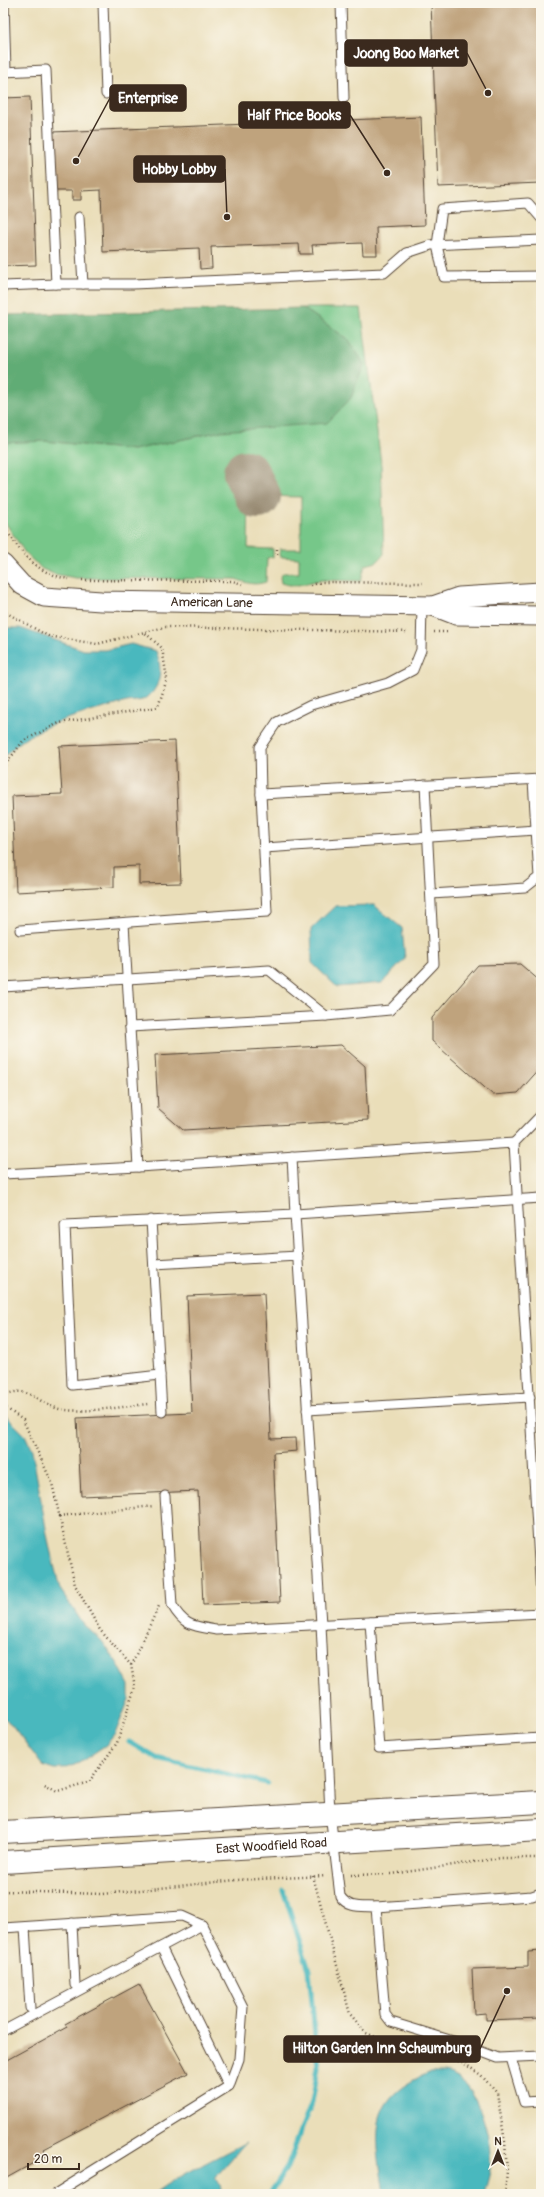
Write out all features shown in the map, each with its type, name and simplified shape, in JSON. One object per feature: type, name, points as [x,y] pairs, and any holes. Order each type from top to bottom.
[{"type":"street","name":"American Lane","points":[[3,564],[22,585],[44,597],[102,601],[428,606],[456,615],[541,616]]},
{"type":"street","name":"American Lane","points":[[428,606],[459,597],[541,592]]},
{"type":"street","points":[[3,1832],[541,1802]]},
{"type":"street","name":"East Woodfield Road","points":[[3,1862],[541,1830]]},
{"type":"lane","points":[[4,3],[4,72],[46,70],[56,284]]},
{"type":"lane","points":[[103,3],[106,94]]},
{"type":"lane","points":[[341,3],[344,98]]},
{"type":"lane","points":[[541,218],[528,203],[442,209],[437,244],[444,277],[541,276]]},
{"type":"lane","points":[[79,217],[83,284]]},
{"type":"lane","points":[[3,286],[133,284],[384,273],[407,253],[437,244],[541,240]]},
{"type":"lane","points":[[20,930],[267,912],[260,747],[277,722],[311,705],[388,683],[414,670],[421,650],[422,632],[428,606]]},
{"type":"lane","points":[[261,794],[537,780],[536,830],[540,877],[525,888],[431,894]]},
{"type":"lane","points":[[130,1027],[326,1016],[390,1010],[434,964],[425,785]]},
{"type":"lane","points":[[264,848],[536,830]]},
{"type":"lane","points":[[124,923],[138,1166]]},
{"type":"lane","points":[[3,987],[269,970],[326,1016]]},
{"type":"lane","points":[[3,1174],[514,1143],[540,1117]]},
{"type":"lane","points":[[514,1143],[519,1199],[541,1595]]},
{"type":"lane","points":[[292,1157],[321,1624],[330,1813],[340,1896],[344,1902],[353,1906],[376,1907],[532,1896],[541,1893]]},
{"type":"lane","points":[[160,1375],[72,1385],[64,1225],[295,1214],[541,1198]]},
{"type":"lane","points":[[151,1220],[162,1412]]},
{"type":"lane","points":[[154,1264],[298,1256]]},
{"type":"lane","points":[[308,1410],[530,1397]]},
{"type":"lane","points":[[166,1500],[172,1605],[179,1616],[186,1623],[199,1627],[216,1630],[541,1613]]},
{"type":"lane","points":[[370,1622],[379,1748],[541,1738]]},
{"type":"lane","points":[[376,1907],[384,2014],[391,2022],[453,2041],[498,2058],[541,2056]]},
{"type":"lane","points":[[3,1928],[182,1916],[202,1925],[243,2007],[239,2059],[229,2086],[55,2194]]},
{"type":"lane","points":[[72,1924],[75,1985]]},
{"type":"lane","points":[[3,2031],[202,1925]]},
{"type":"lane","points":[[25,1927],[30,2008]]},
{"type":"lane","points":[[161,1947],[229,2086]]},
{"type":"lane","points":[[511,2058],[524,2102],[541,2101]]},
{"type":"path","points":[[3,525],[29,561],[48,574],[61,578],[74,580],[233,581],[244,585]]},
{"type":"path","points":[[277,549],[277,558]]},
{"type":"path","points":[[309,586],[322,582],[423,583]]},
{"type":"path","points":[[3,614],[5,612],[48,636],[97,644],[165,626],[454,632]]},
{"type":"path","points":[[3,768],[23,742],[59,723],[158,707],[167,679],[162,648],[144,632]]},
{"type":"path","points":[[3,1396],[11,1392],[28,1393],[56,1408],[69,1410],[148,1404]]},
{"type":"path","points":[[3,1406],[23,1420],[52,1483],[75,1585],[100,1630],[131,1665],[135,1687],[117,1744],[89,1782],[56,1790],[43,1783]]},
{"type":"path","points":[[59,1516],[166,1500]]},
{"type":"path","points":[[131,1665],[171,1581]]},
{"type":"path","points":[[3,1891],[102,1894],[236,1880],[392,1874],[501,1858],[541,1858]]},
{"type":"green space","points":[[303,308],[361,308],[381,463],[384,554],[377,562],[365,565],[361,581],[324,580],[298,585],[287,585],[281,583],[280,577],[283,573],[299,573],[299,558],[280,557],[280,549],[301,549],[301,497],[261,496],[248,473],[256,473],[256,464],[237,464],[237,473],[244,473],[256,496],[249,496],[248,548],[273,549],[273,557],[267,558],[266,582],[254,584],[235,579],[76,578],[54,574],[42,569],[25,553],[3,519],[4,442],[45,441],[133,450],[221,431],[349,340]]},
{"type":"green space","points":[[303,308],[349,340],[364,364],[351,398],[327,423],[221,431],[133,450],[45,441],[3,443],[3,315]]},
{"type":"water","points":[[7,628],[20,628],[84,650],[106,650],[131,644],[156,651],[160,669],[159,681],[149,696],[143,700],[126,702],[74,716],[43,728],[15,746],[3,758],[3,630]]},
{"type":"water","points":[[374,905],[402,928],[405,959],[382,983],[337,987],[312,963],[311,929],[335,906]]},
{"type":"water","points":[[3,1413],[25,1435],[32,1450],[49,1545],[60,1589],[84,1625],[102,1641],[118,1664],[129,1685],[129,1699],[115,1734],[106,1745],[79,1763],[64,1769],[54,1769],[42,1765],[12,1725],[3,1717]]},
{"type":"water","points":[[429,2073],[453,2075],[464,2083],[472,2093],[478,2105],[487,2133],[490,2159],[490,2173],[484,2194],[384,2194],[378,2138],[379,2122],[384,2108],[393,2095],[408,2083]]},
{"type":"water","points":[[246,2142],[214,2179],[221,2186],[223,2194],[154,2194],[187,2173]]},
{"type":"building","points":[[431,3],[541,3],[541,183],[438,187]]},
{"type":"building","points":[[30,97],[36,265],[3,266],[3,98]]},
{"type":"building","points":[[421,117],[425,225],[376,227],[377,255],[363,255],[362,243],[312,245],[313,254],[300,254],[299,244],[211,247],[212,268],[200,269],[199,248],[103,252],[101,190],[81,191],[81,200],[72,200],[72,191],[54,191],[52,132]]},
{"type":"building","points":[[175,741],[181,883],[139,884],[139,866],[114,867],[114,887],[16,892],[12,796],[62,794],[59,746]]},
{"type":"building","points":[[520,964],[541,982],[541,1067],[518,1093],[493,1095],[432,1041],[432,1018],[478,965]]},
{"type":"building","points":[[341,1045],[365,1066],[368,1120],[183,1130],[158,1108],[155,1055]]},
{"type":"building","points":[[264,1293],[271,1439],[296,1438],[297,1451],[273,1453],[280,1602],[203,1605],[198,1491],[81,1496],[77,1418],[192,1413],[187,1296]]},
{"type":"building","points":[[541,1951],[541,2018],[486,2020],[486,2013],[474,2014],[472,1969],[528,1967],[528,1952]]},
{"type":"building","points":[[139,1984],[188,2073],[43,2149],[46,2156],[3,2180],[3,2062],[67,2027],[65,2024]]},
{"type":"waterway","points":[[129,1742],[156,1758],[267,1783]]},
{"type":"waterway","points":[[270,2194],[287,2167],[312,2102],[318,2068],[309,1970],[283,1890]]},
{"type":"taxiway","points":[[246,473],[258,496]]},
{"type":"place","name":"Joong Boo Market","points":[[488,93]]},
{"type":"place","name":"Enterprise","points":[[76,161]]},
{"type":"place","name":"Half Price Books","points":[[387,173]]},
{"type":"place","name":"Hobby Lobby","points":[[227,217]]},
{"type":"place","name":"Hilton Garden Inn Schaumburg","points":[[507,1991]]}]
